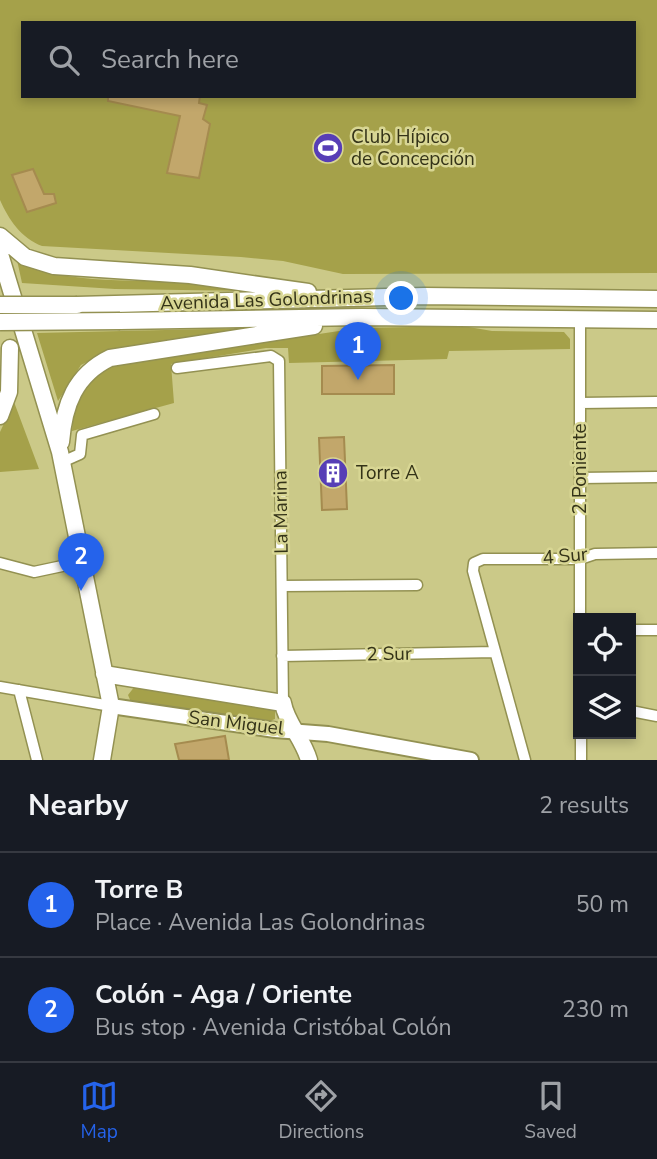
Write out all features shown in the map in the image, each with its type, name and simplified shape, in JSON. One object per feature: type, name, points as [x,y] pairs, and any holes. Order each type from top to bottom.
[{"type":"main road","points":[[0,236],[25,257],[54,267],[223,278],[335,297]]},
{"type":"main road","points":[[0,254],[61,457],[111,706],[102,760]]},
{"type":"main road","name":"Avenida Las Golondrinas","points":[[0,305],[335,297],[657,299]]},
{"type":"main road","points":[[0,315],[10,348],[9,392],[0,416]]},
{"type":"main road","points":[[61,457],[63,422],[73,390],[90,369],[110,358],[362,317]]},
{"type":"main road","name":"Avenida Las Golondrinas","points":[[0,322],[362,317],[657,320]]},
{"type":"main road","points":[[10,348],[36,369]]},
{"type":"main road","name":"San Miguel","points":[[104,674],[283,703]]},
{"type":"main road","name":"La Marina","points":[[283,703],[287,718],[296,730],[309,760]]},
{"type":"street","name":"2 Poniente","points":[[580,319],[580,613]]},
{"type":"street","name":"La Marina","points":[[177,368],[271,356],[279,361],[283,703]]},
{"type":"street","points":[[580,402],[657,402]]},
{"type":"street","points":[[61,457],[80,454],[82,435],[154,414]]},
{"type":"street","points":[[580,478],[657,477]]},
{"type":"street","name":"4 Sur","points":[[495,652],[473,571],[474,563],[482,559],[580,559],[595,554],[657,553]]},
{"type":"street","points":[[0,563],[34,572],[81,562]]},
{"type":"street","points":[[282,586],[417,585]]},
{"type":"street","points":[[636,630],[657,630]]},
{"type":"street","points":[[495,652],[525,760]]},
{"type":"street","name":"2 Sur","points":[[282,656],[495,652]]},
{"type":"street","name":"San Miguel","points":[[0,687],[275,730],[296,730],[471,760]]},
{"type":"street","points":[[19,690],[37,760]]},
{"type":"street","points":[[636,712],[657,716]]},
{"type":"street","points":[[581,739],[581,760]]},
{"type":"shaded area","name":"Club Hípico de Concepción","points":[[0,0],[657,0],[657,273],[343,274],[283,261],[241,257],[42,246],[16,228],[0,200]]},
{"type":"shaded area","points":[[17,260],[37,269],[81,278],[204,284],[250,291],[115,289],[22,283]]},
{"type":"shaded area","points":[[463,326],[492,331],[564,332],[570,339],[570,349],[449,351],[447,359],[289,363],[288,348],[266,348],[171,364],[174,403],[72,431],[76,408],[84,389],[99,374],[120,364],[359,328]]},
{"type":"shaded area","points":[[251,328],[109,351],[81,365],[58,401],[37,333]]},
{"type":"shaded area","points":[[14,402],[39,469],[0,472],[0,432]]},
{"type":"shaded area","points":[[135,686],[270,708],[275,711],[275,719],[264,723],[131,702],[128,695]]},
{"type":"building","points":[[108,98],[200,98],[199,103],[207,105],[203,119],[210,124],[199,178],[167,173],[180,116],[108,101]]},
{"type":"building","points":[[33,169],[44,194],[54,194],[56,203],[27,212],[12,175]]},
{"type":"building","points":[[394,365],[394,394],[322,394],[322,366]]},
{"type":"building","name":"Torre A","points":[[344,437],[347,509],[322,510],[319,438]]},
{"type":"building","points":[[225,736],[229,760],[179,760],[175,744]]},
{"type":"place","name":"Club Hípico de Concepción","points":[[328,148]]},
{"type":"place","name":"Torre B","points":[[358,380]]},
{"type":"place","name":"Torre A","points":[[333,473]]},
{"type":"place","name":"Colón - Aga / Oriente","points":[[81,591]]}]
